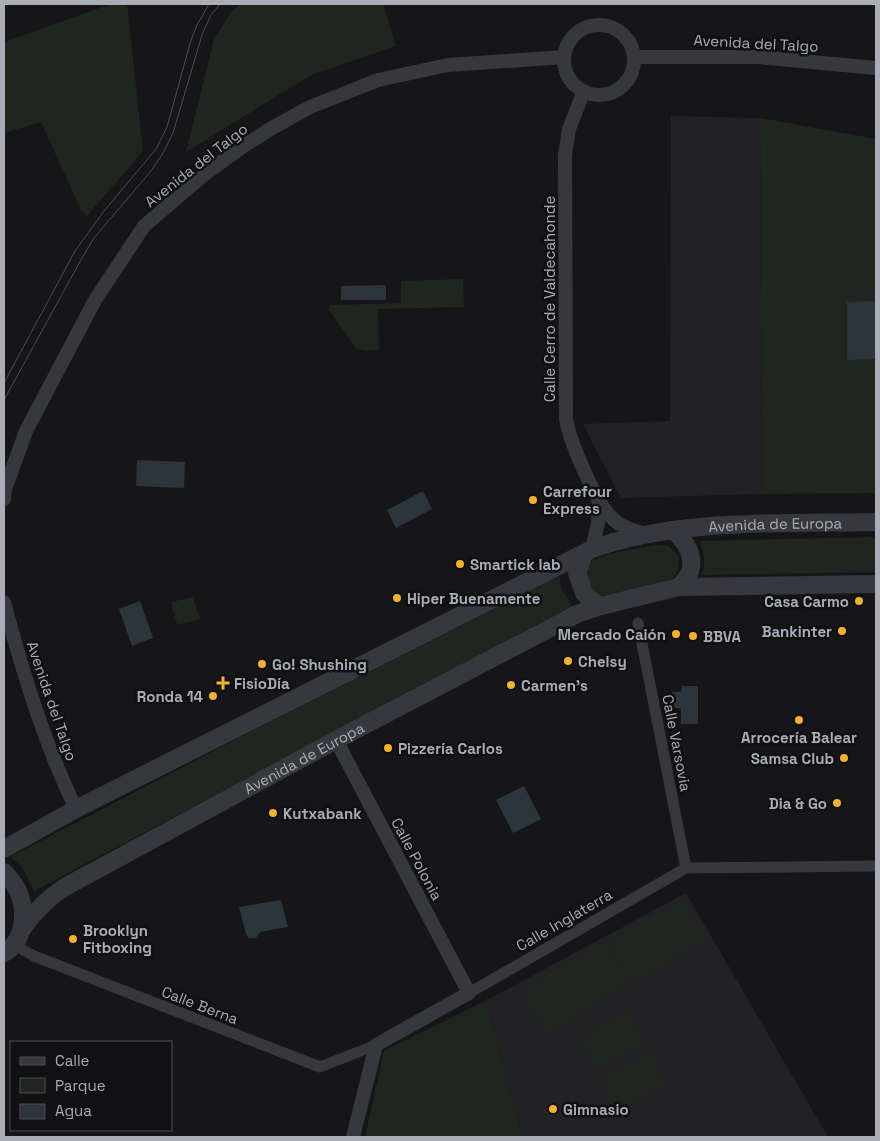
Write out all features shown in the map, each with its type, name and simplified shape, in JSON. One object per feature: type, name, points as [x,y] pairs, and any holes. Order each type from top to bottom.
[{"type":"street","points":[[602,25],[612,27],[628,39],[634,57],[630,78],[614,92],[604,95],[584,91],[575,86],[565,68],[564,57],[566,47],[576,34],[591,26],[602,25]]},
{"type":"street","name":"Avenida del Talgo","points":[[4,499],[5,489],[26,431],[95,300],[144,226],[206,174],[242,147],[310,107],[378,80],[448,65],[564,57]]},
{"type":"street","name":"Avenida del Talgo","points":[[634,57],[758,57],[876,68]]},
{"type":"street","name":"Calle Cerro de Valdecahonde","points":[[584,91],[569,129],[565,155],[566,419],[569,433],[599,502],[611,518],[623,527],[645,534]]},
{"type":"street","name":"Calle Cerro de Valdecahonde","points":[[588,552],[598,523],[599,502]]},
{"type":"street","name":"Avenida de Europa","points":[[4,849],[76,809],[551,568],[617,540],[674,530],[740,525],[876,522]]},
{"type":"street","points":[[674,530],[690,551],[691,562],[689,574],[679,587]]},
{"type":"street","points":[[588,552],[577,573],[584,593],[601,606]]},
{"type":"street","name":"Avenida de Europa","points":[[10,947],[31,916],[65,887],[336,740],[577,614],[601,606],[679,587],[876,584]]},
{"type":"street","name":"Avenida del Talgo","points":[[4,602],[21,664],[46,739],[76,809]]},
{"type":"street","name":"Calle Varsovia","points":[[638,623],[686,868]]},
{"type":"street","name":"Calle Polonia","points":[[336,740],[469,993]]},
{"type":"street","name":"Calle Inglaterra","points":[[376,1045],[686,868],[876,866]]},
{"type":"street","points":[[4,872],[19,892],[22,903],[10,947]]},
{"type":"street","name":"Calle Berna","points":[[10,947],[320,1067],[376,1045]]},
{"type":"street","points":[[352,1137],[376,1045]]},
{"type":"shaded area","points":[[671,116],[760,118],[762,494],[621,498],[583,424],[670,421]]},
{"type":"shaded area","points":[[686,893],[828,1137],[522,1137],[487,1000]]},
{"type":"green space","points":[[111,4],[127,4],[143,151],[87,216],[81,210],[41,122],[4,133],[4,42]]},
{"type":"green space","points":[[241,4],[383,4],[396,46],[311,75],[186,152],[214,39],[232,11]]},
{"type":"green space","points":[[760,118],[876,139],[876,493],[762,494]]},
{"type":"green space","points":[[463,279],[464,307],[378,309],[379,350],[365,351],[356,348],[329,310],[331,305],[401,303],[401,281]]},
{"type":"green space","points":[[876,537],[876,572],[701,575],[704,554],[700,541]]},
{"type":"green space","points":[[658,545],[669,546],[679,556],[677,570],[669,582],[606,597],[591,590],[586,570],[594,560],[632,549]]},
{"type":"green space","points":[[558,572],[562,589],[572,606],[34,891],[22,867],[10,857]]},
{"type":"green space","points":[[193,597],[200,619],[177,625],[171,602]]},
{"type":"green space","points":[[683,900],[706,940],[631,982],[608,941]]},
{"type":"green space","points":[[604,941],[629,983],[547,1032],[522,990]]},
{"type":"green space","points":[[487,1000],[522,1137],[365,1137],[384,1051]]},
{"type":"green space","points":[[627,1013],[644,1043],[598,1069],[581,1039]]},
{"type":"green space","points":[[650,1054],[666,1085],[619,1110],[602,1079]]},
{"type":"water","points":[[386,285],[386,300],[341,300],[341,286]]},
{"type":"water","points":[[876,301],[876,359],[847,360],[847,302]]},
{"type":"water","points":[[137,460],[185,462],[184,488],[136,486]]},
{"type":"water","points":[[423,491],[432,509],[396,528],[387,510]]},
{"type":"water","points":[[140,601],[153,638],[132,646],[119,609]]},
{"type":"water","points":[[682,686],[698,686],[698,724],[681,724],[681,708],[673,708],[672,692],[681,692]]},
{"type":"water","points":[[524,786],[541,819],[513,833],[496,800]]},
{"type":"water","points":[[281,900],[288,927],[260,932],[256,938],[249,938],[246,934],[239,907]]},
{"type":"tram line","points":[[4,383],[75,251],[104,211],[156,149],[167,127],[191,40],[209,4]]},
{"type":"tram line","points":[[4,400],[94,238],[151,171],[163,153],[173,133],[202,35],[211,15],[220,4]]},
{"type":"place","name":"Carrefour Express","points":[[533,500]]},
{"type":"place","name":"Smartick lab","points":[[460,564]]},
{"type":"place","name":"Hiper Buenamente","points":[[397,598]]},
{"type":"place","name":"Casa Carmo","points":[[859,601]]},
{"type":"place","name":"Bankinter","points":[[842,631]]},
{"type":"place","name":"Mercado Caión","points":[[676,634]]},
{"type":"place","name":"BBVA","points":[[693,636]]},
{"type":"place","name":"Chelsy","points":[[568,661]]},
{"type":"place","name":"Go! Shushing","points":[[262,664]]},
{"type":"place","name":"FisioDía","points":[[223,683]]},
{"type":"place","name":"Carmen's","points":[[511,685]]},
{"type":"place","name":"Ronda 14","points":[[213,696]]},
{"type":"place","name":"Arrocería Balear","points":[[799,720]]},
{"type":"place","name":"Pizzería Carlos","points":[[388,748]]},
{"type":"place","name":"Samsa Club","points":[[844,758]]},
{"type":"place","name":"Dia & Go","points":[[837,803]]},
{"type":"place","name":"Kutxabank","points":[[273,813]]},
{"type":"place","name":"Brooklyn Fitboxing","points":[[73,939]]},
{"type":"place","name":"Gimnasio","points":[[553,1109]]}]
